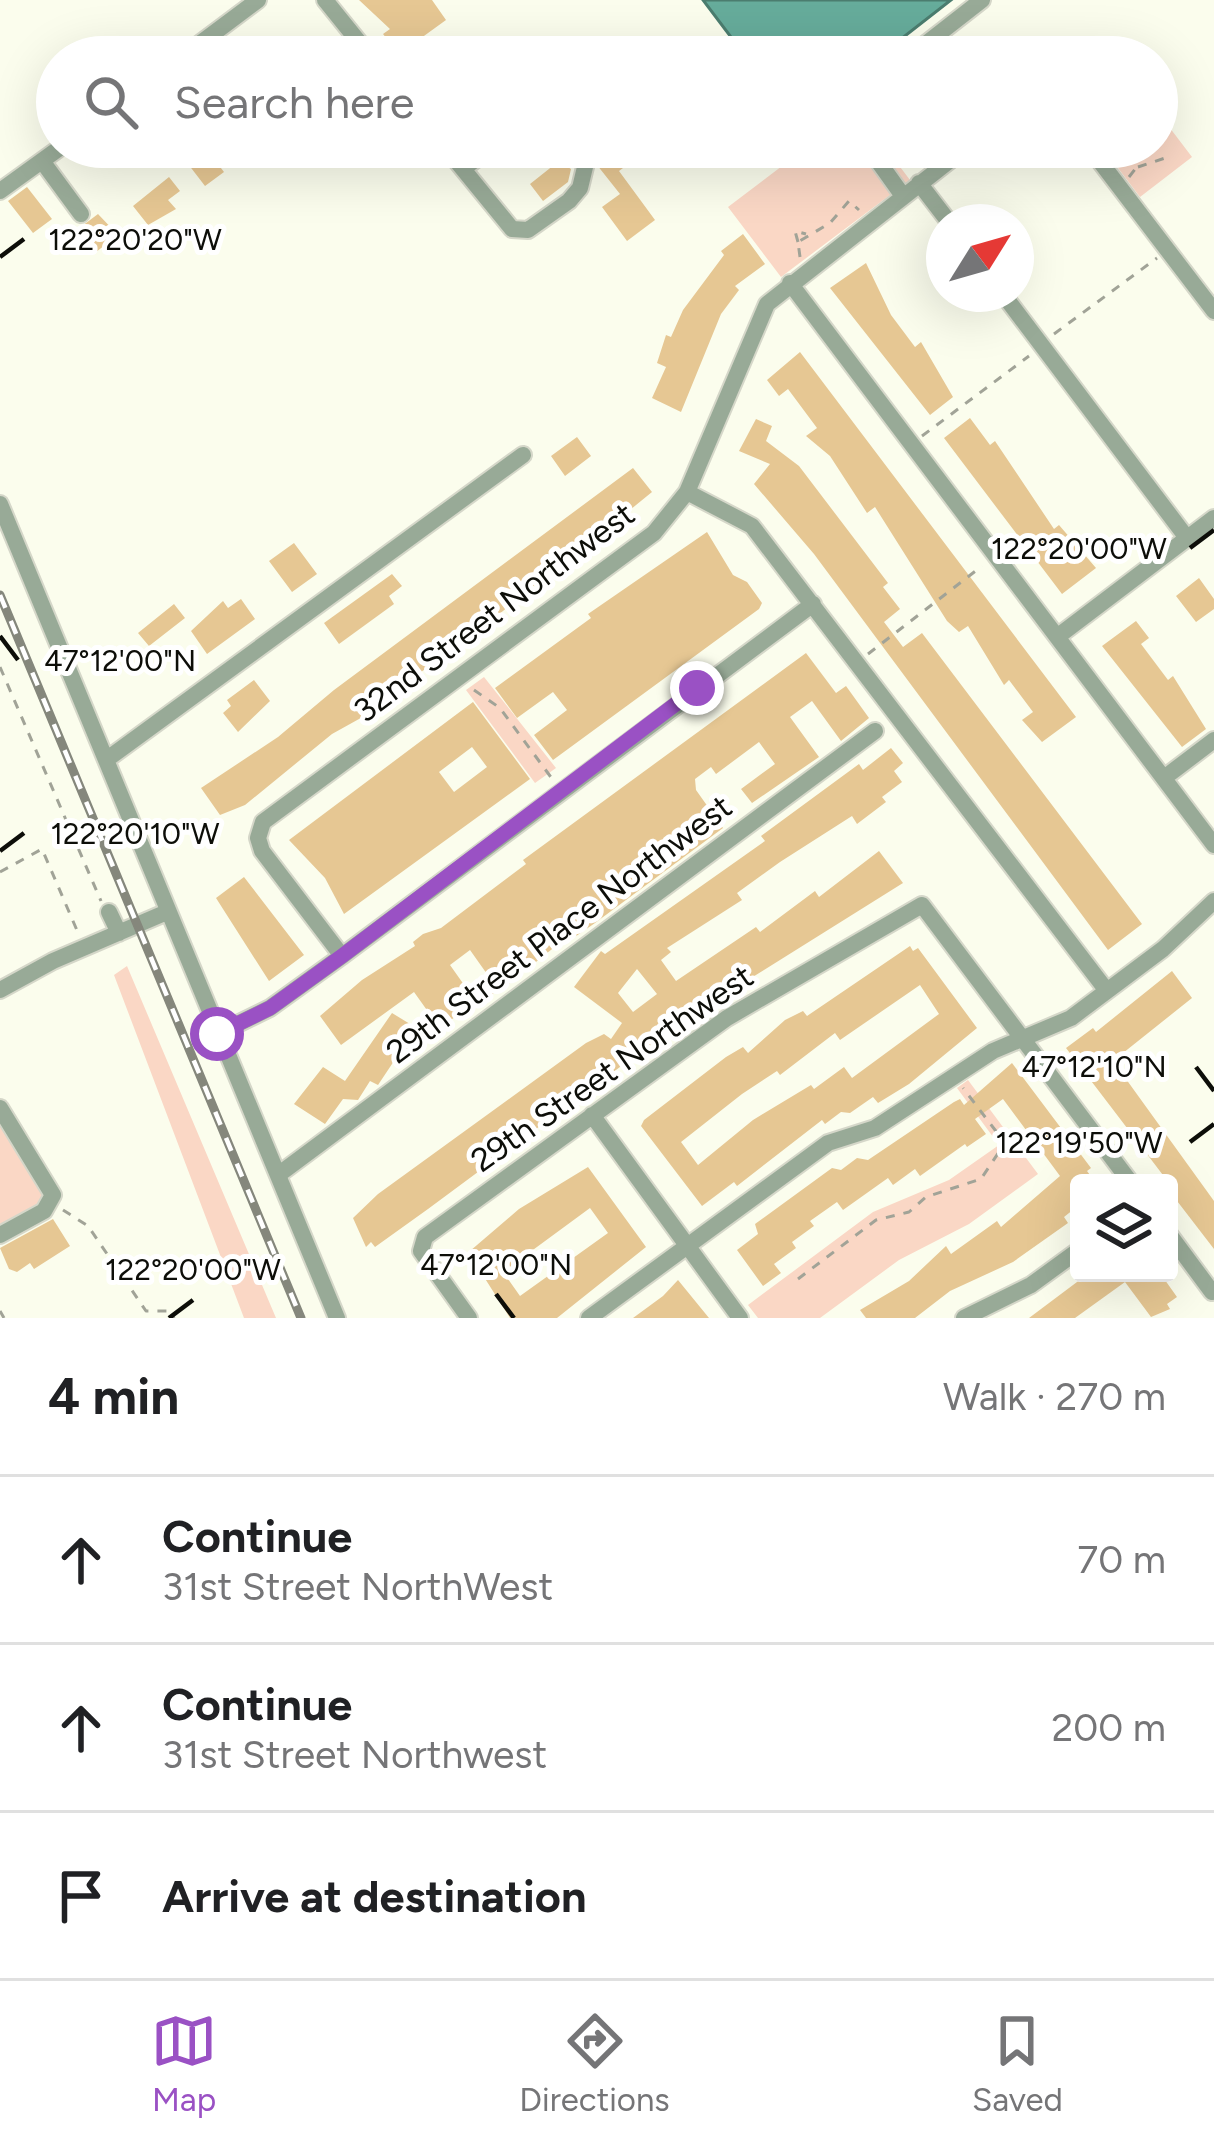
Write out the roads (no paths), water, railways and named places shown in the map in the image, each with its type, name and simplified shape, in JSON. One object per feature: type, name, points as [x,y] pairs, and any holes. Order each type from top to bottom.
[{"type":"street","points":[[210,36],[258,0]]},
{"type":"street","points":[[325,0],[354,36]]},
{"type":"street","points":[[936,36],[982,0]]},
{"type":"street","points":[[0,191],[36,165]]},
{"type":"street","points":[[47,168],[81,214]]},
{"type":"street","points":[[463,169],[512,229],[529,230],[580,188],[585,168]]},
{"type":"street","points":[[883,168],[903,196]]},
{"type":"street","name":"32nd Street Northwest","points":[[342,956],[262,851],[258,838],[263,823],[654,533],[687,492],[755,321],[808,268],[939,168]]},
{"type":"street","points":[[1105,168],[1214,311]]},
{"type":"street","points":[[919,183],[935,204]]},
{"type":"street","points":[[790,283],[1214,845]]},
{"type":"street","points":[[1017,312],[1187,538]]},
{"type":"street","points":[[106,760],[524,455]]},
{"type":"street","points":[[687,492],[752,526],[1107,991]]},
{"type":"street","points":[[0,504],[337,1318]]},
{"type":"street","points":[[1058,637],[1214,518]]},
{"type":"street","points":[[217,1034],[270,1008],[813,604]]},
{"type":"street","name":"29th Street Place Northwest","points":[[278,1175],[875,731]]},
{"type":"street","points":[[1164,778],[1214,740]]},
{"type":"street","points":[[589,1318],[828,1143],[874,1128],[1025,1038],[1072,1018],[1214,902]]},
{"type":"street","name":"29th Street Northwest","points":[[470,1318],[420,1244],[727,1018],[922,904],[1025,1038]]},
{"type":"street","points":[[109,912],[119,932]]},
{"type":"street","points":[[0,990],[167,912]]},
{"type":"street","points":[[1025,1038],[1124,1174]]},
{"type":"street","points":[[0,1108],[47,1179],[51,1202],[32,1220],[0,1235]]},
{"type":"street","points":[[592,1115],[740,1318]]},
{"type":"street","points":[[1178,1246],[1213,1292],[1197,1304]]},
{"type":"street","points":[[964,1318],[1030,1285],[1070,1256]]},
{"type":"water","points":[[703,0],[951,0],[905,36],[730,36]]},
{"type":"railway","points":[[0,595],[301,1318]]}]
